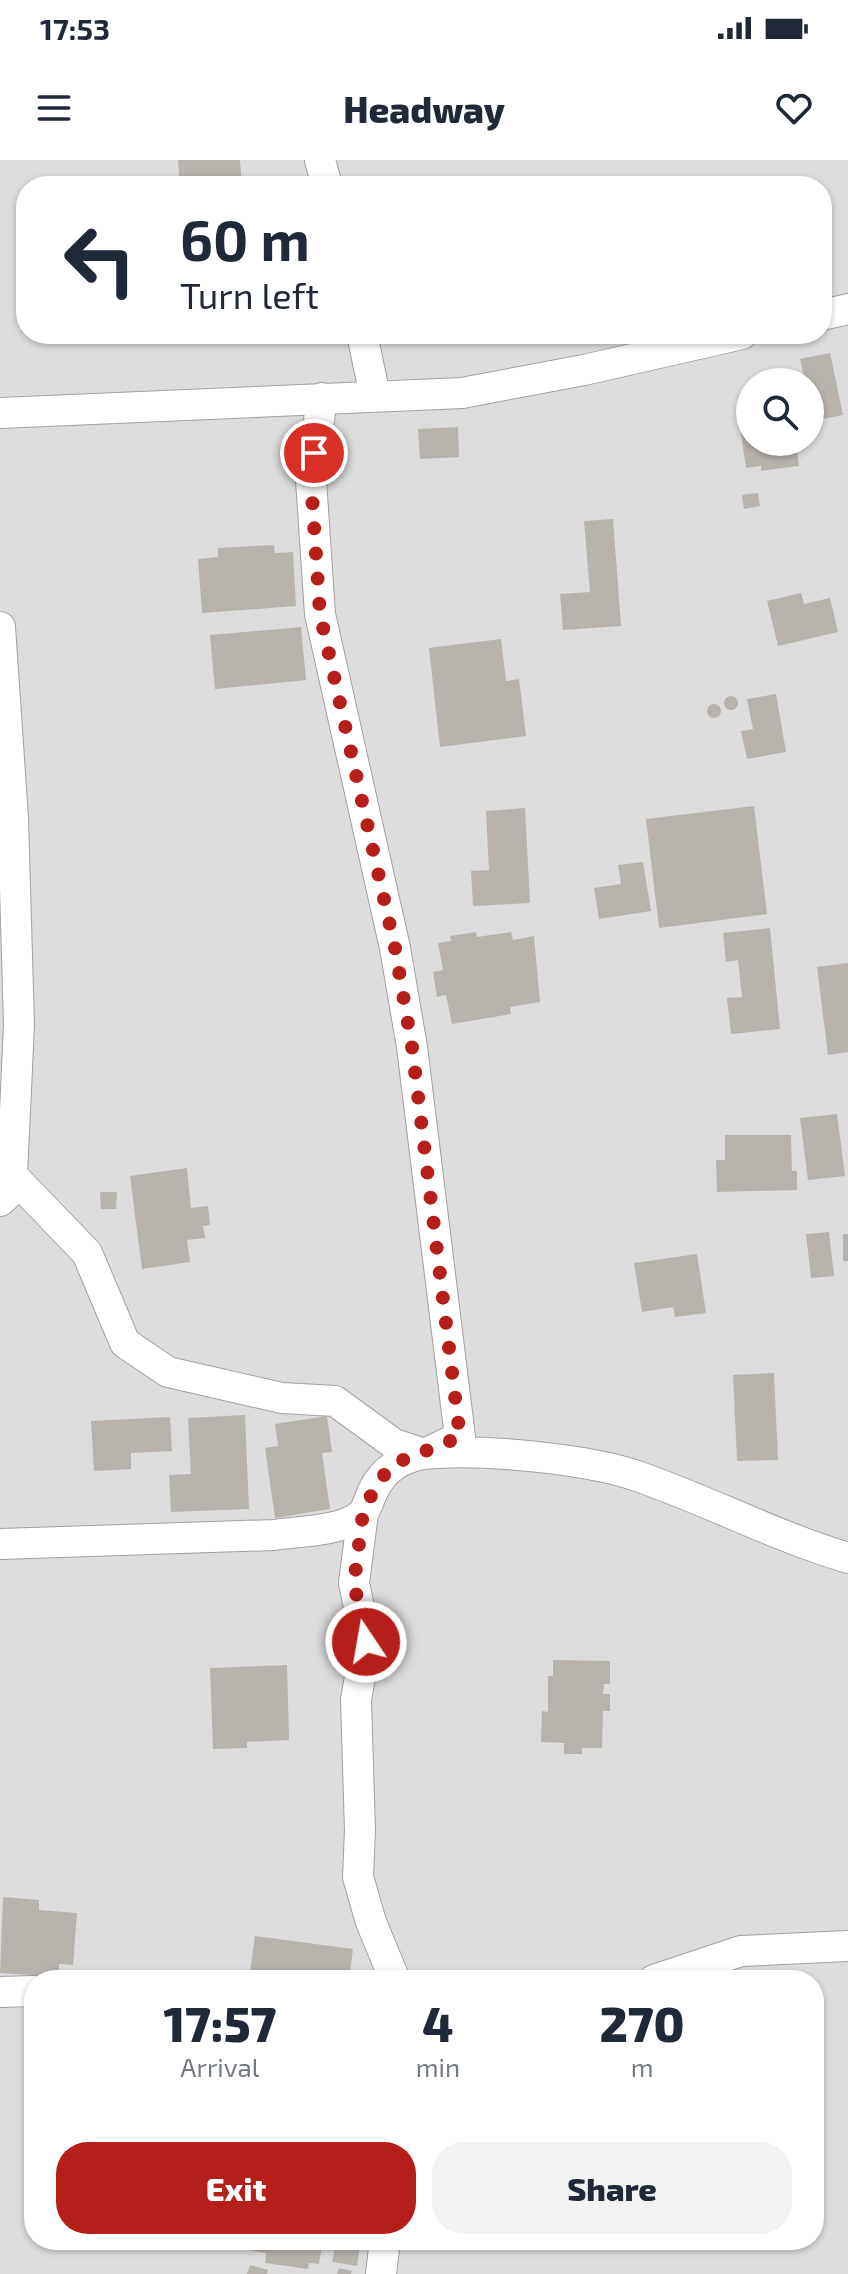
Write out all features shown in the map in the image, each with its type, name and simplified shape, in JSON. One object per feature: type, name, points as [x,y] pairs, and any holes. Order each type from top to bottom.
[{"type":"street","points":[[364,344],[375,396]]},
{"type":"street","points":[[0,413],[462,393],[698,344]]},
{"type":"street","points":[[322,398],[311,480],[320,614],[395,948],[412,1047],[460,1437],[393,1464],[376,1485],[363,1513],[354,1583],[366,1642],[356,1700],[360,1831],[358,1877],[371,1922],[391,1970]]},
{"type":"street","points":[[0,627],[13,818],[19,1025],[6,1188],[87,1253],[125,1343],[168,1372],[282,1398],[335,1401],[394,1444],[424,1454],[529,1455],[635,1475],[796,1542],[848,1558]]},
{"type":"street","points":[[0,1544],[274,1535],[342,1524],[363,1513]]},
{"type":"street","points":[[684,1970],[741,1951],[848,1946]]},
{"type":"street","points":[[0,1992],[24,1991]]},
{"type":"street","points":[[381,2274],[384,2250]]},
{"type":"shaded area","points":[[0,160],[848,160],[848,2274],[0,2274]]},
{"type":"building","points":[[178,160],[240,160],[241,176],[179,176]]},
{"type":"building","points":[[830,353],[843,415],[824,419],[824,368],[802,368],[800,359]]},
{"type":"building","points":[[458,427],[459,457],[420,459],[418,429]]},
{"type":"building","points":[[744,456],[798,456],[799,466],[761,471],[761,466],[746,468]]},
{"type":"building","points":[[758,493],[760,506],[744,509],[742,495]]},
{"type":"building","points":[[613,519],[621,626],[563,630],[560,594],[590,592],[584,521]]},
{"type":"building","points":[[274,545],[275,553],[293,552],[296,606],[202,613],[198,559],[218,557],[218,548]]},
{"type":"building","points":[[801,593],[804,604],[830,598],[838,632],[778,646],[767,601]]},
{"type":"building","points":[[301,627],[306,680],[215,689],[210,635]]},
{"type":"building","points":[[501,639],[506,681],[519,679],[526,736],[440,747],[429,648]]},
{"type":"building","points":[[776,694],[786,752],[747,759],[741,731],[753,729],[747,699]]},
{"type":"building","points":[[731,696],[738,703],[731,710],[724,703]]},
{"type":"building","points":[[714,704],[721,711],[714,718],[707,711]]},
{"type":"building","points":[[754,806],[767,914],[659,928],[646,819]]},
{"type":"building","points":[[525,808],[530,903],[473,906],[471,871],[489,870],[486,811]]},
{"type":"building","points":[[643,862],[651,911],[599,919],[594,888],[621,884],[618,865]]},
{"type":"building","points":[[770,928],[780,1029],[731,1034],[727,998],[742,997],[738,960],[726,962],[723,933]]},
{"type":"building","points":[[476,932],[477,937],[511,932],[513,940],[534,936],[540,1002],[510,1007],[511,1014],[452,1024],[446,995],[437,997],[433,972],[443,970],[438,943],[451,941],[450,936]]},
{"type":"building","points":[[848,963],[848,1052],[828,1055],[817,967]]},
{"type":"building","points":[[837,1114],[845,1176],[808,1180],[800,1118]]},
{"type":"building","points":[[725,1135],[791,1135],[792,1171],[797,1171],[797,1190],[717,1192],[716,1160],[725,1160]]},
{"type":"building","points":[[187,1168],[191,1208],[208,1206],[210,1225],[203,1226],[205,1238],[187,1240],[190,1262],[142,1269],[130,1176]]},
{"type":"building","points":[[100,1192],[117,1192],[116,1209],[101,1209]]},
{"type":"building","points":[[829,1232],[834,1276],[811,1278],[806,1234]]},
{"type":"building","points":[[843,1234],[848,1234],[848,1261],[843,1261]]},
{"type":"building","points":[[697,1254],[706,1313],[675,1317],[673,1307],[642,1312],[634,1263]]},
{"type":"building","points":[[774,1373],[778,1460],[737,1461],[733,1375]]},
{"type":"building","points":[[245,1415],[249,1509],[171,1512],[169,1475],[191,1474],[188,1418]]},
{"type":"building","points":[[327,1416],[332,1452],[322,1453],[330,1509],[275,1518],[265,1448],[278,1446],[275,1424]]},
{"type":"building","points":[[170,1417],[172,1451],[131,1453],[131,1469],[94,1471],[91,1421]]},
{"type":"building","points":[[553,1660],[610,1661],[610,1684],[604,1684],[603,1694],[610,1694],[610,1711],[603,1711],[602,1748],[582,1748],[582,1754],[564,1754],[564,1743],[541,1742],[542,1711],[548,1712],[548,1676],[553,1676]]},
{"type":"building","points":[[287,1665],[289,1740],[247,1742],[247,1748],[213,1749],[210,1668]]},
{"type":"building","points":[[3,1897],[39,1900],[39,1910],[77,1913],[73,1965],[59,1964],[59,1970],[24,1970],[24,1975],[0,1973]]},
{"type":"building","points":[[255,1936],[353,1949],[350,1970],[250,1970]]},
{"type":"building","points":[[248,2250],[321,2250],[319,2264],[309,2263],[308,2269],[265,2263],[266,2253]]},
{"type":"building","points":[[334,2250],[359,2250],[357,2266],[332,2262]]},
{"type":"building","points":[[250,2265],[268,2270],[267,2274],[247,2274]]},
{"type":"building","points":[[339,2268],[352,2271],[351,2274],[337,2274]]},
{"type":"route","points":[[314,453],[311,480],[320,614],[395,948],[412,1047],[460,1437],[393,1464],[376,1485],[363,1513],[354,1583],[366,1642]]}]
